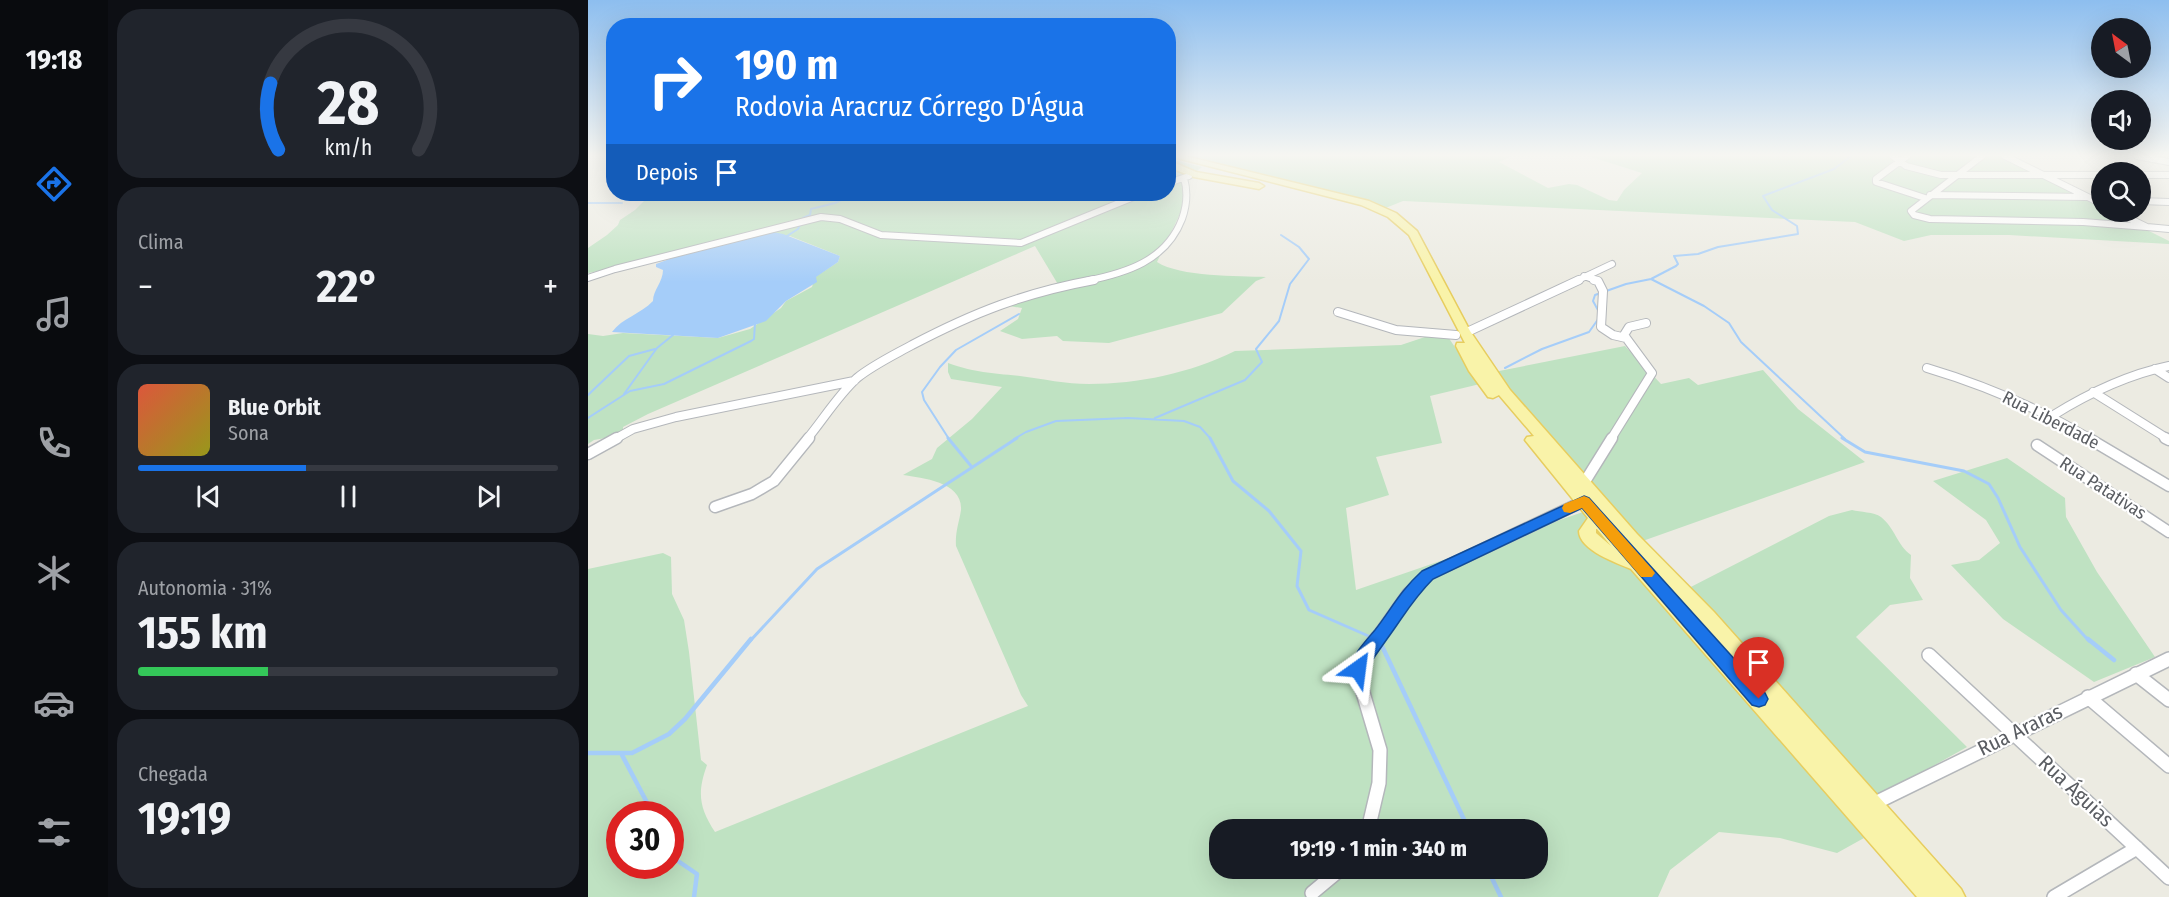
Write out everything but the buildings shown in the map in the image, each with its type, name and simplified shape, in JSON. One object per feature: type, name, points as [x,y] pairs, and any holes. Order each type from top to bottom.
[{"type":"main road","points":[[1346,198],[1392,215],[1418,239],[1476,371],[1492,393],[1584,501],[1605,518],[1707,617],[1953,897]]},
{"type":"main road","points":[[1461,334],[1505,393],[1584,483],[1605,518]]},
{"type":"main road","points":[[1605,518],[1587,529],[1587,535],[1591,540],[1613,555],[1639,565],[1934,897]]},
{"type":"street","points":[[715,507],[752,494],[774,481],[854,381],[888,359],[979,312],[1031,293],[1125,272],[1149,261],[1169,243],[1181,225],[1187,198]]},
{"type":"street","points":[[1926,198],[1911,211],[1914,215],[1930,219],[2083,222],[2169,229]]},
{"type":"street","points":[[588,278],[615,269],[821,217],[836,218],[859,229],[881,235],[1021,243],[1072,225],[1125,201]]},
{"type":"street","points":[[2151,201],[2169,202]]},
{"type":"street","points":[[2137,222],[2147,227]]},
{"type":"street","points":[[1338,312],[1389,330],[1421,335],[1461,334],[1612,264]]},
{"type":"street","points":[[1584,276],[1598,281],[1603,291],[1598,317],[1600,326],[1615,336],[1626,338]]},
{"type":"street","points":[[1584,483],[1652,373],[1626,338],[1625,330],[1646,323]]},
{"type":"street","points":[[2052,416],[2126,376],[2169,366]]},
{"type":"street","name":"Rua Liberdade","points":[[1927,368],[1960,378],[2052,416],[2169,486]]},
{"type":"street","points":[[2155,369],[2169,378]]},
{"type":"street","points":[[588,454],[628,431],[658,422],[744,401],[854,381]]},
{"type":"street","points":[[2093,392],[2169,440]]},
{"type":"street","name":"Rua Patativas","points":[[2037,445],[2169,532]]},
{"type":"street","points":[[1371,819],[1379,783],[1380,750],[1361,686],[1358,669],[1360,659],[1382,634],[1408,593],[1428,575],[1584,501]]},
{"type":"street","name":"Rua Águias","points":[[1929,655],[2169,878]]},
{"type":"street","name":"Rua Araras","points":[[1872,804],[2169,659]]},
{"type":"street","points":[[2136,674],[2169,700]]},
{"type":"street","points":[[2088,697],[2169,766]]},
{"type":"street","points":[[2055,897],[2137,848]]},
{"type":"street","points":[[1312,893],[1329,879]]},
{"type":"green space","points":[[1176,198],[1187,198],[1157,262],[1180,271],[1194,273],[1266,277],[1256,281],[1222,313],[1109,343],[1063,341],[1057,336],[1022,339],[1000,331],[1018,319],[1022,308],[1009,306],[1014,305],[1023,295],[1059,286],[1035,246],[648,414],[623,427],[623,435],[594,440],[588,444],[588,334],[603,336],[623,333],[718,338],[750,329],[781,308],[786,301],[812,287],[815,277],[838,262],[840,256],[790,236],[588,273],[588,248],[607,235],[620,220],[644,201],[1176,201]]},
{"type":"green space","points":[[1341,198],[1604,198],[1617,201],[1619,198],[2083,198],[2091,202],[2091,222],[2131,222],[2169,241],[2169,244],[2009,235],[1931,235],[1904,241],[1855,222],[1403,201],[1383,209]]},
{"type":"green space","points":[[1446,334],[1480,384],[1430,396],[1442,443],[1376,457],[1389,495],[1346,508],[1356,590],[1586,511],[1864,838],[1837,853],[1780,838],[1719,832],[1670,870],[1658,897],[588,897],[588,569],[663,553],[671,557],[672,594],[684,620],[701,760],[707,765],[701,800],[715,832],[1028,706],[1021,695],[956,546],[961,510],[956,493],[940,483],[903,475],[932,459],[937,448],[972,419],[1002,387],[951,379],[948,363],[992,373],[1089,384],[1127,382],[1164,376],[1218,359],[1235,351],[1401,345],[1431,335]]},
{"type":"green space","points":[[1625,346],[1661,384],[1689,378],[1698,385],[1763,370],[1798,409],[1865,462],[1637,543],[1489,373]]},
{"type":"green space","points":[[2007,458],[2065,498],[2066,517],[2097,572],[2155,657],[2094,682],[2003,619],[1951,565],[1979,560],[2000,543],[1986,520],[1933,481]]},
{"type":"green space","points":[[1852,510],[1878,515],[1890,526],[1902,546],[1911,555],[1910,578],[1923,600],[1890,605],[1856,637],[1967,747],[1865,804],[1681,592],[1829,516]]},
{"type":"water","points":[[773,232],[840,256],[838,262],[816,277],[817,282],[786,301],[766,321],[718,338],[612,332],[653,301],[663,270],[656,267],[656,264],[683,254]]},
{"type":"waterway","points":[[1651,279],[1676,266],[1678,264],[1674,256],[1698,254],[1718,247],[1798,234],[1797,226],[1772,210],[1764,198]]},
{"type":"waterway","points":[[787,236],[798,229],[803,218],[810,215],[811,209],[839,201]]},
{"type":"waterway","points":[[588,203],[622,203]]},
{"type":"waterway","points":[[1155,418],[1245,380],[1262,362],[1256,349],[1279,321],[1290,284],[1309,259],[1299,247],[1281,235]]},
{"type":"waterway","points":[[1599,312],[1593,301],[1595,295],[1626,284],[1651,279]]},
{"type":"waterway","points":[[1651,279],[1704,306],[1729,323],[1741,342],[1845,439]]},
{"type":"waterway","points":[[949,439],[924,400],[922,392],[956,350],[1019,314]]},
{"type":"waterway","points":[[1505,368],[1542,349],[1589,332],[1599,318]]},
{"type":"waterway","points":[[588,418],[630,391],[664,384],[751,341],[754,339],[755,323]]},
{"type":"waterway","points":[[624,394],[657,348],[673,335]]},
{"type":"waterway","points":[[588,395],[629,356],[655,349]]},
{"type":"waterway","points":[[1014,439],[1056,421],[1128,418],[1184,421],[1200,427],[1211,439]]},
{"type":"waterway","points":[[948,438],[971,466]]},
{"type":"waterway","points":[[750,641],[817,569],[1017,438]]},
{"type":"waterway","points":[[1210,438],[1233,481],[1269,511],[1301,551],[1297,586],[1309,610],[1373,638]]},
{"type":"waterway","points":[[1842,438],[1865,452],[1964,471],[1989,484],[1998,498],[2020,547],[2061,610],[2089,641]]},
{"type":"waterway","points":[[588,753],[632,753],[669,734],[685,719],[751,639]]},
{"type":"waterway","points":[[2088,639],[2114,660]]},
{"type":"waterway","points":[[1378,643],[1382,646],[1464,819]]},
{"type":"waterway","points":[[622,755],[646,801]]},
{"type":"waterway","points":[[684,865],[697,874],[694,897]]},
{"type":"waterway","points":[[1492,879],[1501,897]]},
{"type":"slow traffic","points":[[1570,508],[1584,501],[1647,573]]},
{"type":"route","points":[[1358,669],[1360,659],[1382,634],[1408,593],[1428,575],[1584,501],[1759,699]]}]
